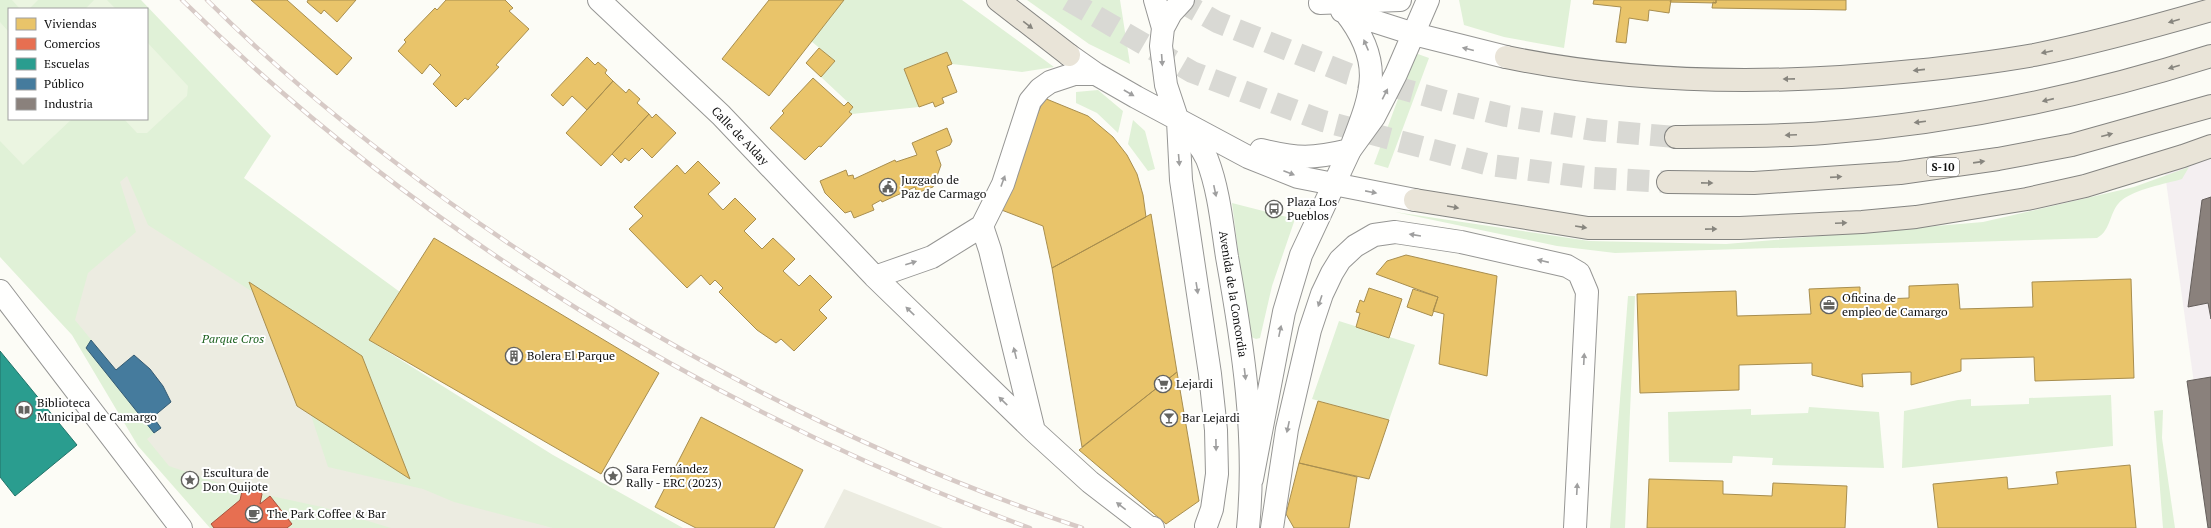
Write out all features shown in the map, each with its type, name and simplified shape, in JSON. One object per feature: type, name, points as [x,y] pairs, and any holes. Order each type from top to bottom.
[{"type":"highway","points":[[998,0],[1069,55]]},
{"type":"highway","points":[[1506,57],[1614,74],[1705,80],[1858,76],[1953,67],[2032,55],[2092,42],[2211,10]]},
{"type":"highway","points":[[1676,137],[1824,133],[1960,117],[2044,102],[2117,84],[2211,56]]},
{"type":"highway","name":"S-10","points":[[1668,182],[1762,183],[1900,173],[1998,159],[2072,145],[2211,106]]},
{"type":"highway","points":[[1415,200],[1588,228],[1740,228],[1862,222],[1916,217],[2027,199],[2085,186],[2211,146]]},
{"type":"street","name":"Calle de Alday","points":[[599,0],[721,115],[875,277],[1034,431],[1090,482],[1147,526],[1153,528]]},
{"type":"street","points":[[1155,0],[1163,28],[1162,66],[1169,96],[1178,121],[1181,180],[1210,374],[1216,430],[1217,474],[1212,509],[1204,527]]},
{"type":"street","points":[[1163,28],[1170,13],[1183,0]]},
{"type":"street","points":[[1317,1],[1400,0]]},
{"type":"street","points":[[1204,133],[1290,157],[1323,156],[1350,150],[1374,117],[1414,34],[1428,0]]},
{"type":"street","points":[[1317,1],[1345,12],[1414,34],[1506,57]]},
{"type":"street","points":[[1345,12],[1361,34],[1368,52],[1371,68],[1371,87],[1365,109],[1350,150]]},
{"type":"street","points":[[1069,55],[1096,74],[1178,121],[1204,133],[1248,157],[1298,177],[1415,200]]},
{"type":"street","points":[[875,277],[932,257],[982,226],[1003,184],[1030,102],[1040,88],[1054,80],[1074,74],[1096,74]]},
{"type":"street","name":"Avenida de la Concordia","points":[[1178,121],[1200,145],[1207,160],[1215,187],[1238,320],[1248,405],[1252,479]]},
{"type":"street","name":"Avenida de la Concordia","points":[[1248,528],[1252,479],[1284,312],[1301,255],[1350,150]]},
{"type":"street","points":[[982,226],[990,250],[1034,431]]},
{"type":"street","points":[[1272,528],[1287,429],[1310,330],[1322,294],[1340,260],[1355,246],[1374,235],[1394,232],[1461,242],[1567,266],[1579,273],[1587,292],[1575,528]]},
{"type":"street","points":[[0,291],[64,372],[181,528]]},
{"type":"shaded area","points":[[2211,157],[2211,506],[2165,174]]},
{"type":"shaded area","points":[[127,176],[148,225],[275,306],[328,467],[423,489],[454,502],[553,528],[391,528],[322,507],[262,494],[257,486],[249,485],[242,491],[169,466],[147,439],[161,428],[153,417],[134,355],[116,370],[75,320],[88,273],[136,232],[120,182]]},
{"type":"shaded area","points":[[844,489],[943,528],[824,528]]},
{"type":"green space","name":"Parque Cros","points":[[0,0],[141,0],[271,136],[244,178],[400,292],[369,340],[553,455],[683,528],[210,528],[138,446],[72,335],[0,257]]},
{"type":"green space","points":[[12,0],[38,0],[30,8],[19,8]]},
{"type":"green space","points":[[94,0],[107,0],[115,8],[86,8]]},
{"type":"green space","points":[[844,0],[962,0],[1054,67],[1022,72],[952,64],[946,52],[904,69],[919,107],[852,114],[849,112],[853,107],[821,77],[835,61],[811,41]]},
{"type":"green space","points":[[1027,0],[1120,0],[1130,64],[1089,44]]},
{"type":"green space","points":[[1459,0],[1571,0],[1564,48],[1504,37],[1464,25]]},
{"type":"green space","points":[[0,22],[8,31],[8,120],[71,120],[23,165],[0,141]]},
{"type":"green space","points":[[148,43],[188,86],[187,96],[147,133],[137,133],[125,120],[148,120]]},
{"type":"green space","points":[[1415,53],[1429,58],[1388,168],[1374,164]]},
{"type":"green space","points":[[1098,90],[1123,111],[1118,133],[1097,113],[1076,103],[1076,92]]},
{"type":"green space","points":[[1133,120],[1145,131],[1155,169],[1148,171],[1128,144]]},
{"type":"green space","points":[[2189,167],[2182,179],[2143,190],[2122,200],[2115,209],[2105,230],[2097,238],[1615,253],[1557,246],[1395,212],[1589,241],[1726,244],[1983,222],[2134,187]]},
{"type":"green space","points":[[1232,203],[1295,219],[1272,286],[1260,338],[1256,339],[1249,336]]},
{"type":"green space","points":[[1628,296],[1635,296],[1625,528],[1610,528]]},
{"type":"green space","points":[[1339,321],[1415,345],[1389,420],[1312,399]]},
{"type":"green space","points":[[2111,395],[2113,446],[1902,468],[1904,411],[1958,400],[1971,399],[1971,406],[2029,404],[2029,398]]},
{"type":"green space","points":[[1809,407],[1879,412],[1884,468],[1772,465],[1773,458],[1733,456],[1732,463],[1669,462],[1668,412],[1751,409],[1751,415],[1808,413]]},
{"type":"green space","points":[[2163,410],[2162,438],[2175,528],[2163,528],[2154,411]]},
{"type":"building: Viviendas","points":[[251,0],[287,0],[352,58],[337,75]]},
{"type":"building: Viviendas","points":[[308,0],[356,0],[337,22],[324,10],[321,14],[307,2]]},
{"type":"building: Viviendas","points":[[446,0],[505,0],[513,8],[509,11],[529,29],[496,65],[499,67],[468,100],[465,98],[456,107],[433,84],[441,75],[430,64],[422,74],[398,51],[406,42],[404,40],[435,8],[437,10]]},
{"type":"building: Viviendas","points":[[769,0],[844,0],[769,96],[722,59]]},
{"type":"building: Viviendas","points":[[1594,0],[1671,0],[1669,13],[1649,10],[1648,21],[1629,18],[1626,43],[1616,42],[1621,7],[1593,4]]},
{"type":"building: Viviendas","points":[[1671,0],[1716,0],[1716,3],[1670,2]]},
{"type":"building: Viviendas","points":[[1716,0],[1846,0],[1846,10],[1712,8],[1713,2],[1716,3]]},
{"type":"building: Viviendas","points":[[819,48],[835,61],[821,77],[806,63]]},
{"type":"building: Viviendas","points":[[947,52],[952,64],[947,66],[957,92],[942,98],[944,103],[935,107],[933,102],[919,107],[904,69]]},
{"type":"building: Viviendas","points":[[587,57],[595,65],[598,62],[607,70],[605,73],[613,81],[587,110],[572,96],[563,106],[551,95]]},
{"type":"building: Viviendas","points":[[813,78],[844,106],[848,102],[853,107],[849,112],[852,114],[821,147],[819,146],[805,160],[770,128],[784,113],[782,111]]},
{"type":"building: Viviendas","points":[[613,81],[626,93],[629,89],[640,99],[637,103],[649,114],[601,166],[566,133]]},
{"type":"building: Viviendas","points":[[1044,98],[1088,116],[1113,137],[1127,155],[1137,174],[1143,195],[1146,217],[1052,268],[1043,226],[999,209]]},
{"type":"building: Viviendas","points":[[649,114],[652,118],[656,114],[676,133],[652,158],[642,148],[629,161],[625,158],[621,163],[612,154]]},
{"type":"building: Viviendas","points":[[947,128],[952,141],[950,145],[936,151],[941,165],[933,187],[917,193],[915,187],[882,202],[881,200],[872,205],[874,210],[854,218],[851,211],[845,213],[825,193],[820,181],[846,170],[848,176],[853,175],[854,179],[895,160],[896,162],[917,155],[912,143]]},
{"type":"building: Viviendas","points":[[698,161],[720,183],[708,194],[723,210],[735,198],[756,219],[744,231],[762,249],[773,238],[795,259],[783,271],[799,286],[810,275],[832,297],[819,310],[827,318],[794,351],[781,339],[776,343],[757,330],[719,292],[723,288],[715,280],[710,285],[701,275],[687,288],[629,229],[643,216],[634,207],[677,165],[685,174]]},
{"type":"building: Viviendas","points":[[1151,214],[1177,372],[1082,447],[1052,268]]},
{"type":"building: Viviendas","name":"Bolera El Parque","points":[[434,238],[659,373],[601,474],[369,340]]},
{"type":"building: Viviendas","points":[[1406,255],[1497,276],[1487,376],[1439,364],[1444,314],[1433,311],[1438,297],[1376,274],[1387,261]]},
{"type":"building: Viviendas","points":[[2131,279],[2134,378],[2035,381],[2034,357],[1961,359],[1961,371],[1911,385],[1911,372],[1862,374],[1863,387],[1812,375],[1812,363],[1739,365],[1739,390],[1640,393],[1637,294],[1736,291],[1737,316],[1811,314],[1809,289],[1860,287],[1860,300],[1909,298],[1909,286],[1958,284],[1960,309],[2033,307],[2032,282]]},
{"type":"building: Viviendas","points":[[249,282],[362,356],[410,479],[297,406]]},
{"type":"building: Viviendas","points":[[1369,288],[1402,299],[1389,338],[1356,327],[1360,313],[1356,312],[1360,300],[1364,302]]},
{"type":"building: Viviendas","points":[[1413,289],[1438,297],[1432,316],[1407,307]]},
{"type":"building: Viviendas","points":[[1177,372],[1199,501],[1166,524],[1079,450]]},
{"type":"building: Viviendas","points":[[1318,401],[1389,420],[1369,479],[1299,463]]},
{"type":"building: Viviendas","points":[[701,417],[803,470],[774,528],[696,528],[655,507]]},
{"type":"building: Viviendas","points":[[1299,463],[1357,477],[1349,528],[1294,528],[1286,514]]},
{"type":"building: Viviendas","points":[[2130,465],[2136,528],[1938,528],[1933,484],[2007,477],[2008,489],[2058,484],[2056,472]]},
{"type":"building: Viviendas","points":[[1649,479],[1723,481],[1723,494],[1772,496],[1773,483],[1847,486],[1845,528],[1647,528]]},
{"type":"building: Comercios","name":"The Park Coffee & Bar","points":[[249,485],[257,486],[262,494],[260,504],[270,496],[292,524],[287,528],[214,528],[211,524],[240,500],[242,491]]},
{"type":"building: Escuelas","name":"Biblioteca Municipal de Camargo","points":[[0,351],[77,445],[15,496],[0,477]]},
{"type":"building: Público","points":[[91,340],[116,370],[134,355],[150,369],[163,386],[171,402],[153,417],[161,428],[154,433],[86,348]]},
{"type":"building: Industria","points":[[2211,197],[2211,319],[2208,303],[2188,307],[2202,200]]},
{"type":"building: Industria","points":[[2211,377],[2211,528],[2208,528],[2187,381]]},
{"type":"tunnel","points":[[1068,0],[1192,72],[1323,121],[1490,165],[1593,178],[1668,182]]},
{"type":"tunnel","points":[[1178,0],[1217,22],[1349,74],[1445,101],[1506,116],[1593,130],[1676,137]]},
{"type":"railway","points":[[182,0],[274,85],[371,165],[473,240],[578,309],[687,372],[799,430],[913,482],[1030,528]]},
{"type":"railway","points":[[207,0],[264,54],[324,106],[417,179],[522,252],[597,300],[675,346],[834,428],[916,465],[998,498],[1082,528]]},
{"type":"place","name":"Juzgado de Paz de Carmago","points":[[888,187]]},
{"type":"place","name":"Plaza Los Pueblos","points":[[1274,209]]},
{"type":"place","name":"Oficina de empleo de Camargo","points":[[1829,305]]},
{"type":"place","name":"Bolera El Parque","points":[[514,356]]},
{"type":"place","name":"Lejardi","points":[[1163,384]]},
{"type":"place","name":"Biblioteca Municipal de Camargo","points":[[24,410]]},
{"type":"place","name":"Bar Lejardi","points":[[1169,418]]},
{"type":"place","name":"Sara Fernández Rally - ERC (2023)","points":[[613,476]]},
{"type":"place","name":"Escultura de Don Quijote","points":[[190,480]]},
{"type":"place","name":"The Park Coffee & Bar","points":[[254,514]]}]
